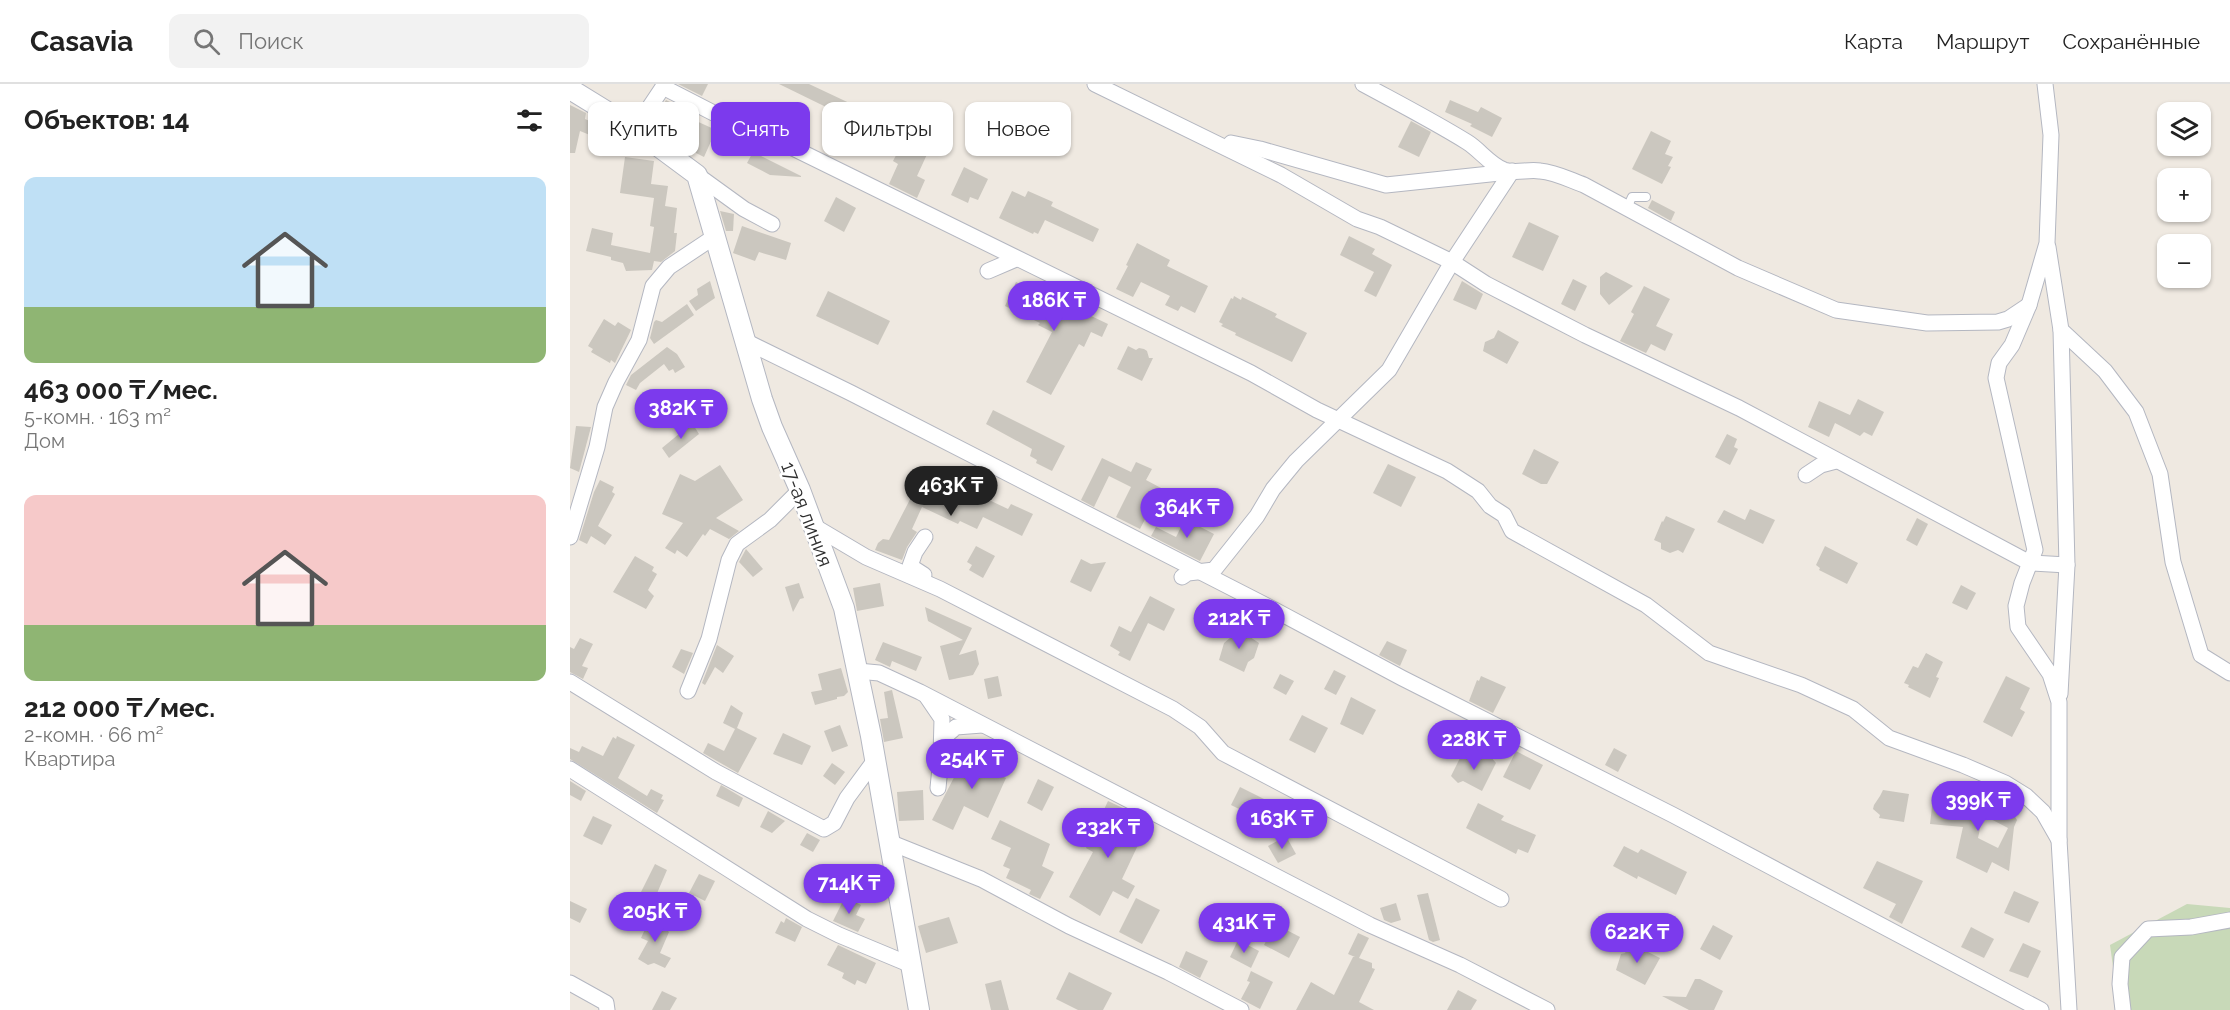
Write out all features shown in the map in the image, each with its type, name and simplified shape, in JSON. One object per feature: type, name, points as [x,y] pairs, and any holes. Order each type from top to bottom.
[{"type":"street","points":[[1095,84],[1281,175],[1357,219],[1380,227],[1452,262],[1486,284],[1575,330],[1738,408],[2030,563],[2067,566]]},
{"type":"street","points":[[1363,84],[1424,116],[1470,144],[1487,160],[1504,170],[1512,171]]},
{"type":"street","points":[[2045,84],[2051,135],[2047,243],[2061,330],[2067,566],[2059,702],[2059,840],[2069,1010]]},
{"type":"street","points":[[653,102],[664,86],[733,123],[793,148],[1251,373],[1339,420],[1447,471],[1478,491],[1490,506],[1504,515],[1512,531],[1646,605],[1709,653],[1802,685],[1853,709],[1888,738],[2005,783],[2026,796],[2043,812],[2059,840]]},
{"type":"street","points":[[570,89],[591,102]]},
{"type":"street","points":[[1209,139],[1260,149],[1386,186],[1512,171],[1539,170],[1559,175],[1627,208],[1738,268],[1836,310],[1927,323],[1998,322],[2008,319],[2029,304]]},
{"type":"street","points":[[671,156],[744,209],[772,224]]},
{"type":"street","points":[[1182,577],[1188,573],[1214,570],[1257,516],[1273,489],[1288,471],[1389,370],[1452,262],[1512,171]]},
{"type":"street","name":"17-ая линия","points":[[697,175],[772,426],[800,490],[844,608],[875,760],[919,1010]]},
{"type":"street","points":[[570,537],[597,447],[605,407],[639,340],[653,286],[669,267],[714,237]]},
{"type":"street","points":[[2047,243],[2029,304],[2012,345],[1999,363],[1996,378],[2035,550],[2016,606],[2018,627],[2050,674],[2059,702]]},
{"type":"street","points":[[988,271],[1016,259]]},
{"type":"street","points":[[2061,330],[2106,371],[2136,412],[2160,474],[2173,562],[2201,656],[2230,673]]},
{"type":"street","points":[[745,341],[851,393],[1402,678],[1673,815],[2041,1010]]},
{"type":"street","points":[[1806,474],[1821,465],[1836,461]]},
{"type":"street","points":[[688,691],[709,639],[729,560],[737,544],[770,520],[800,490]]},
{"type":"street","points":[[812,525],[866,557],[940,589],[1173,709],[1200,727],[1223,753],[1501,900]]},
{"type":"street","points":[[925,537],[915,552],[910,566],[940,589]]},
{"type":"street","points":[[858,671],[879,673],[1370,925],[1460,965],[1548,1010]]},
{"type":"street","points":[[570,682],[716,772],[824,829],[834,824],[847,798],[875,760]]},
{"type":"street","points":[[927,697],[942,719],[938,788]]},
{"type":"street","points":[[942,739],[956,727],[982,725]]},
{"type":"street","points":[[570,769],[807,919],[911,965]]},
{"type":"street","points":[[890,842],[981,879],[1069,926],[1168,972],[1241,1010]]},
{"type":"street","points":[[2123,1010],[2120,984],[2122,957],[2148,929],[2191,927],[2230,920]]},
{"type":"street","points":[[570,983],[606,1003],[607,1010]]},
{"type":"lane","points":[[1627,208],[1632,197],[1646,197]]},
{"type":"green space","points":[[2187,904],[2230,908],[2230,1010],[2119,1010],[2110,945]]},
{"type":"building","points":[[678,84],[708,84],[702,96]]},
{"type":"building","points":[[779,84],[809,84],[847,102],[822,102],[822,105]]},
{"type":"building","points":[[1450,100],[1478,112],[1481,107],[1502,118],[1492,137],[1470,126],[1472,124],[1445,112]]},
{"type":"building","points":[[570,105],[586,113],[588,134],[580,131],[575,153],[570,153]]},
{"type":"building","points":[[1411,121],[1431,132],[1419,157],[1398,147]]},
{"type":"building","points":[[699,122],[711,128],[711,141],[704,157],[699,154]]},
{"type":"building","points":[[1651,131],[1671,141],[1665,154],[1673,157],[1668,166],[1671,167],[1662,184],[1632,169]]},
{"type":"building","points":[[751,156],[761,156],[801,177],[770,175],[747,163]]},
{"type":"building","points":[[896,156],[926,156],[917,176],[925,180],[917,198],[889,184],[898,164],[893,161]]},
{"type":"building","points":[[625,157],[654,161],[651,184],[668,186],[665,206],[677,208],[674,233],[677,233],[675,251],[661,262],[654,261],[652,270],[626,271],[623,263],[611,260],[611,257],[586,251],[592,228],[613,233],[611,245],[650,253],[654,227],[650,226],[654,198],[620,193]]},
{"type":"building","points":[[964,167],[988,179],[978,200],[970,197],[968,203],[951,195]]},
{"type":"building","points":[[1012,191],[1025,197],[1028,191],[1053,202],[1051,206],[1099,229],[1093,242],[1045,220],[1038,234],[1034,232],[1033,234],[999,218]]},
{"type":"building","points":[[836,197],[856,208],[844,232],[824,221]]},
{"type":"building","points":[[1652,200],[1675,212],[1671,221],[1648,208]]},
{"type":"building","points":[[720,211],[734,214],[733,231],[726,231]]},
{"type":"building","points":[[1529,222],[1559,236],[1543,271],[1512,257]]},
{"type":"building","points":[[742,226],[791,243],[786,260],[759,252],[755,261],[733,253]]},
{"type":"building","points":[[1349,236],[1375,249],[1372,254],[1392,265],[1376,297],[1364,291],[1374,272],[1340,255]]},
{"type":"building","points":[[1137,243],[1170,260],[1167,266],[1208,286],[1195,313],[1181,306],[1178,311],[1165,305],[1170,296],[1141,282],[1133,297],[1116,289]]},
{"type":"building","points":[[1606,272],[1633,286],[1609,305],[1600,294],[1600,277]]},
{"type":"building","points":[[1573,279],[1587,286],[1575,311],[1561,304]]},
{"type":"building","points":[[710,281],[715,298],[696,311],[689,301],[698,295],[697,289]]},
{"type":"building","points":[[1462,281],[1483,294],[1476,310],[1453,300]]},
{"type":"building","points":[[1016,282],[1052,300],[1057,290],[1070,296],[1066,304],[1108,324],[1102,337],[1091,332],[1084,347],[1079,344],[1051,395],[1026,382],[1052,332],[1038,325],[1040,323],[1005,306]]},
{"type":"building","points":[[1644,286],[1670,299],[1656,326],[1673,334],[1665,351],[1651,344],[1646,353],[1620,341],[1634,314],[1631,312]]},
{"type":"building","points":[[828,291],[890,321],[878,345],[816,316]]},
{"type":"building","points":[[1234,296],[1241,300],[1242,297],[1277,314],[1275,317],[1307,333],[1292,362],[1221,326],[1223,324],[1219,322]]},
{"type":"building","points":[[687,304],[694,315],[654,344],[650,338],[654,322],[656,320],[662,322]]},
{"type":"building","points":[[604,319],[615,326],[618,322],[631,330],[615,363],[611,360],[610,363],[591,352],[593,349],[588,346]]},
{"type":"building","points":[[1498,330],[1519,342],[1507,364],[1483,351],[1485,342],[1494,338]]},
{"type":"building","points":[[1128,346],[1136,350],[1144,349],[1149,358],[1153,358],[1142,381],[1117,369]]},
{"type":"building","points":[[667,347],[677,354],[685,367],[675,373],[673,369],[669,371],[664,364],[640,383],[636,390],[626,385],[631,375]]},
{"type":"building","points":[[1858,399],[1884,412],[1872,436],[1864,432],[1860,436],[1835,423],[1829,437],[1808,427],[1819,401],[1850,415]]},
{"type":"building","points":[[993,410],[1065,446],[1052,471],[1036,463],[1037,460],[1030,456],[1032,449],[986,424]]},
{"type":"building","points":[[692,423],[699,434],[669,458],[662,448],[679,434],[677,432]]},
{"type":"building","points":[[576,426],[591,427],[579,472],[570,468]]},
{"type":"building","points":[[1727,434],[1737,439],[1734,447],[1738,449],[1730,465],[1715,457]]},
{"type":"building","points":[[1534,449],[1559,462],[1547,484],[1541,484],[1522,474]]},
{"type":"building","points":[[1102,458],[1131,472],[1136,462],[1152,469],[1146,480],[1161,488],[1140,529],[1116,517],[1131,487],[1109,476],[1094,507],[1081,500]]},
{"type":"building","points":[[1388,464],[1416,477],[1401,507],[1373,493]]},
{"type":"building","points":[[720,465],[743,500],[716,518],[739,531],[729,539],[710,529],[705,536],[703,534],[687,557],[677,550],[675,554],[665,548],[683,523],[662,514],[680,474],[695,481]]},
{"type":"building","points":[[600,480],[614,487],[612,492],[615,494],[598,526],[612,535],[605,545],[591,536],[587,544],[579,540]]},
{"type":"building","points":[[920,480],[933,486],[930,492],[957,506],[959,503],[963,505],[970,491],[1008,509],[1011,504],[1033,514],[1022,536],[983,517],[977,529],[960,521],[958,524],[922,507],[912,529],[917,532],[902,560],[875,550],[883,539],[889,540]]},
{"type":"building","points":[[1750,509],[1775,520],[1763,544],[1717,522],[1724,510],[1745,520]]},
{"type":"building","points":[[1666,516],[1695,529],[1683,553],[1678,550],[1670,553],[1661,549],[1661,543],[1654,540]]},
{"type":"building","points":[[1917,518],[1928,524],[1917,546],[1906,540]]},
{"type":"building","points":[[1185,519],[1214,534],[1200,561],[1151,536],[1156,527],[1176,537]]},
{"type":"building","points":[[976,546],[995,556],[983,578],[969,570],[972,565],[967,562]]},
{"type":"building","points":[[1825,546],[1858,563],[1847,584],[1819,570],[1820,568],[1816,565]]},
{"type":"building","points":[[746,549],[763,569],[753,577],[739,562]]},
{"type":"building","points":[[635,556],[654,567],[652,571],[657,574],[648,590],[654,596],[646,609],[613,592]]},
{"type":"building","points":[[1081,559],[1091,564],[1106,562],[1091,592],[1070,582]]},
{"type":"building","points":[[799,583],[804,598],[800,599],[793,612],[785,587]]},
{"type":"building","points":[[880,583],[884,606],[857,611],[853,588]]},
{"type":"building","points":[[1961,585],[1976,593],[1967,610],[1952,603]]},
{"type":"building","points":[[1150,596],[1175,609],[1164,631],[1148,623],[1130,661],[1118,655],[1120,652],[1110,646],[1119,626],[1131,632]]},
{"type":"building","points":[[925,607],[972,628],[959,655],[976,650],[979,664],[973,675],[949,680],[940,646],[963,640],[928,621]]},
{"type":"building","points":[[1235,627],[1259,643],[1254,658],[1248,662],[1244,672],[1219,660],[1224,643],[1230,638]]},
{"type":"building","points":[[580,638],[593,644],[582,666],[588,668],[583,679],[570,672],[570,647],[574,649]]},
{"type":"building","points":[[1387,641],[1407,650],[1400,666],[1379,655]]},
{"type":"building","points":[[883,642],[922,657],[916,671],[892,661],[890,667],[875,660]]},
{"type":"building","points":[[717,645],[734,656],[723,673],[715,667],[705,685],[702,683]]},
{"type":"building","points":[[681,649],[693,653],[684,674],[672,667]]},
{"type":"building","points":[[1926,653],[1943,662],[1930,698],[1904,683],[1913,666],[1918,668]]},
{"type":"building","points":[[841,668],[848,692],[837,699],[815,705],[811,692],[822,690],[818,674]]},
{"type":"building","points":[[1334,670],[1346,676],[1336,695],[1324,689]]},
{"type":"building","points":[[1280,674],[1294,681],[1286,695],[1273,688]]},
{"type":"building","points":[[998,676],[1002,696],[988,699],[984,679]]},
{"type":"building","points":[[1481,676],[1506,687],[1493,713],[1469,701],[1477,680],[1479,681]]},
{"type":"building","points":[[2006,676],[2030,688],[2020,709],[2025,712],[2012,737],[1983,722]]},
{"type":"building","points":[[892,690],[903,738],[884,742],[880,719],[888,718],[884,692]]},
{"type":"building","points":[[1351,697],[1376,710],[1363,735],[1340,724]]},
{"type":"building","points":[[731,705],[743,713],[737,728],[757,738],[738,773],[703,753],[708,743],[724,751],[735,729],[723,723]]},
{"type":"building","points":[[1302,715],[1328,728],[1315,753],[1289,740]]},
{"type":"building","points":[[840,725],[848,746],[832,752],[824,731]]},
{"type":"building","points":[[783,733],[811,746],[802,765],[773,754]]},
{"type":"building","points":[[617,736],[635,745],[618,778],[647,796],[651,789],[663,795],[661,799],[664,800],[657,813],[570,759],[570,748],[579,752],[582,746],[603,756],[613,737],[616,739]]},
{"type":"building","points":[[989,742],[1000,748],[989,770],[1006,778],[988,818],[964,806],[953,830],[932,820],[962,762],[975,769]]},
{"type":"building","points":[[1614,748],[1627,755],[1618,772],[1605,765]]},
{"type":"building","points":[[1516,751],[1543,765],[1530,790],[1503,777]]},
{"type":"building","points":[[1461,756],[1491,757],[1496,763],[1482,791],[1463,781],[1458,783],[1451,776]]},
{"type":"building","points":[[832,763],[845,772],[835,785],[823,776]]},
{"type":"building","points":[[1038,779],[1054,787],[1042,811],[1027,803]]},
{"type":"building","points":[[570,781],[586,791],[581,801],[570,795]]},
{"type":"building","points":[[721,785],[743,798],[739,807],[716,796]]},
{"type":"building","points":[[1240,787],[1274,804],[1265,822],[1231,805]]},
{"type":"building","points":[[923,790],[924,820],[899,821],[897,792]]},
{"type":"building","points":[[1883,790],[1909,794],[1904,822],[1879,818],[1880,815],[1873,809]]},
{"type":"building","points":[[1933,798],[1985,805],[2015,817],[2017,820],[2014,827],[2009,871],[1992,862],[1987,873],[1956,858],[1963,827],[1930,824]],"holes":[[[1983,815],[2008,828],[1998,848],[1978,838]]]},
{"type":"building","points":[[1108,801],[1125,809],[1122,814],[1147,826],[1122,879],[1135,886],[1128,899],[1113,891],[1100,916],[1069,897],[1093,852],[1086,848]]},
{"type":"building","points":[[1478,803],[1504,816],[1501,820],[1536,835],[1528,853],[1518,849],[1516,854],[1466,828]]},
{"type":"building","points":[[768,811],[785,821],[772,833],[760,827]]},
{"type":"building","points":[[593,816],[612,825],[602,845],[583,836]]},
{"type":"building","points":[[1000,820],[1050,844],[1042,866],[1054,872],[1040,899],[1029,894],[1031,890],[1006,878],[1010,869],[1003,866],[1011,848],[991,839]]},
{"type":"building","points":[[807,833],[820,840],[813,852],[800,845]]},
{"type":"building","points":[[1286,836],[1296,854],[1278,863],[1268,846]]},
{"type":"building","points":[[1624,846],[1638,853],[1641,849],[1687,872],[1676,895],[1613,866]]},
{"type":"building","points":[[1877,861],[1923,881],[1902,924],[1889,917],[1896,904],[1863,888]]},
{"type":"building","points":[[655,864],[667,870],[652,905],[640,900],[639,896]]},
{"type":"building","points":[[699,874],[715,881],[705,901],[689,893]]},
{"type":"building","points":[[2014,891],[2039,902],[2029,923],[2004,913]]},
{"type":"building","points":[[1428,893],[1440,940],[1433,942],[1429,940],[1417,895]]},
{"type":"building","points":[[845,897],[861,905],[856,915],[865,919],[858,932],[833,921]]},
{"type":"building","points":[[1136,898],[1160,910],[1142,944],[1119,932]]},
{"type":"building","points":[[570,901],[587,909],[580,923],[570,918]]},
{"type":"building","points":[[1396,903],[1401,920],[1391,923],[1384,920],[1380,908]]},
{"type":"building","points":[[651,916],[667,925],[666,929],[669,932],[660,953],[671,958],[665,968],[654,963],[648,965],[638,959],[648,941],[641,938]]},
{"type":"building","points":[[949,917],[958,943],[926,953],[918,926]]},
{"type":"building","points":[[786,918],[802,927],[795,942],[775,933],[781,921],[784,923]]},
{"type":"building","points":[[1275,924],[1300,937],[1289,958],[1264,945]]},
{"type":"building","points":[[1713,925],[1733,936],[1720,960],[1700,949]]},
{"type":"building","points":[[1971,927],[1994,939],[1984,958],[1961,947]]},
{"type":"building","points":[[1358,933],[1369,938],[1359,958],[1372,963],[1372,968],[1375,969],[1359,1002],[1374,1010],[1296,1010],[1311,982],[1334,995],[1355,957],[1348,954]]},
{"type":"building","points":[[1238,940],[1259,951],[1251,968],[1230,957]]},
{"type":"building","points":[[1630,943],[1660,958],[1645,985],[1616,970],[1621,954],[1625,953]]},
{"type":"building","points":[[2023,943],[2041,951],[2028,978],[2009,971]]},
{"type":"building","points":[[838,945],[876,963],[866,984],[857,980],[855,985],[842,978],[844,973],[827,965]]},
{"type":"building","points":[[1186,951],[1208,961],[1200,978],[1179,967]]},
{"type":"building","points":[[1251,971],[1273,982],[1260,1009],[1241,999],[1250,982],[1247,981]]},
{"type":"building","points":[[1069,972],[1112,993],[1103,1010],[1078,1010],[1056,999]]},
{"type":"building","points":[[1695,979],[1700,979],[1723,991],[1714,1010],[1689,1010],[1662,996],[1686,997]]},
{"type":"building","points":[[1001,980],[1009,1010],[991,1010],[985,984]]},
{"type":"building","points":[[1458,990],[1477,1000],[1471,1010],[1447,1010]]},
{"type":"building","points":[[662,991],[677,998],[670,1010],[652,1010]]}]
